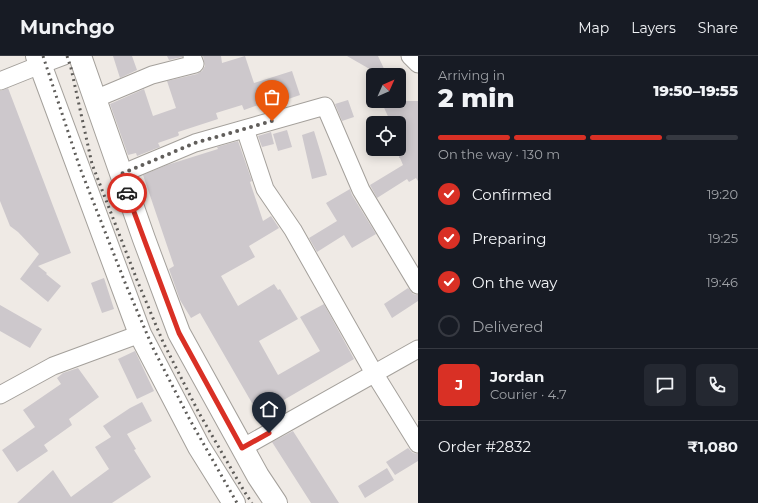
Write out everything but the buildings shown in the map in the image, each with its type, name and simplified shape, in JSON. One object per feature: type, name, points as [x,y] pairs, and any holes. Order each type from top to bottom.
[{"type":"main road","points":[[80,56],[144,239],[179,333],[242,448],[276,503]]},
{"type":"main road","points":[[38,60],[140,334],[199,447],[234,503]]},
{"type":"street","points":[[0,81],[38,60],[64,56]]},
{"type":"street","points":[[95,99],[152,75],[195,64],[192,56]]},
{"type":"street","points":[[410,56],[418,64]]},
{"type":"street","points":[[121,174],[195,143],[325,106],[361,190],[418,285]]},
{"type":"street","points":[[245,129],[265,189],[293,230],[374,373],[418,444]]},
{"type":"street","points":[[0,395],[53,366],[140,334]]},
{"type":"street","points":[[242,448],[418,349]]},
{"type":"railway","points":[[43,56],[80,168],[126,285],[153,348],[190,420],[237,503]]},
{"type":"railway","points":[[67,56],[92,164],[137,280],[163,342],[199,413],[252,503]]},
{"type":"way so far","points":[[127,193],[121,174],[195,143],[272,121]]},
{"type":"route","points":[[127,193],[179,333],[242,448],[269,433]]}]
